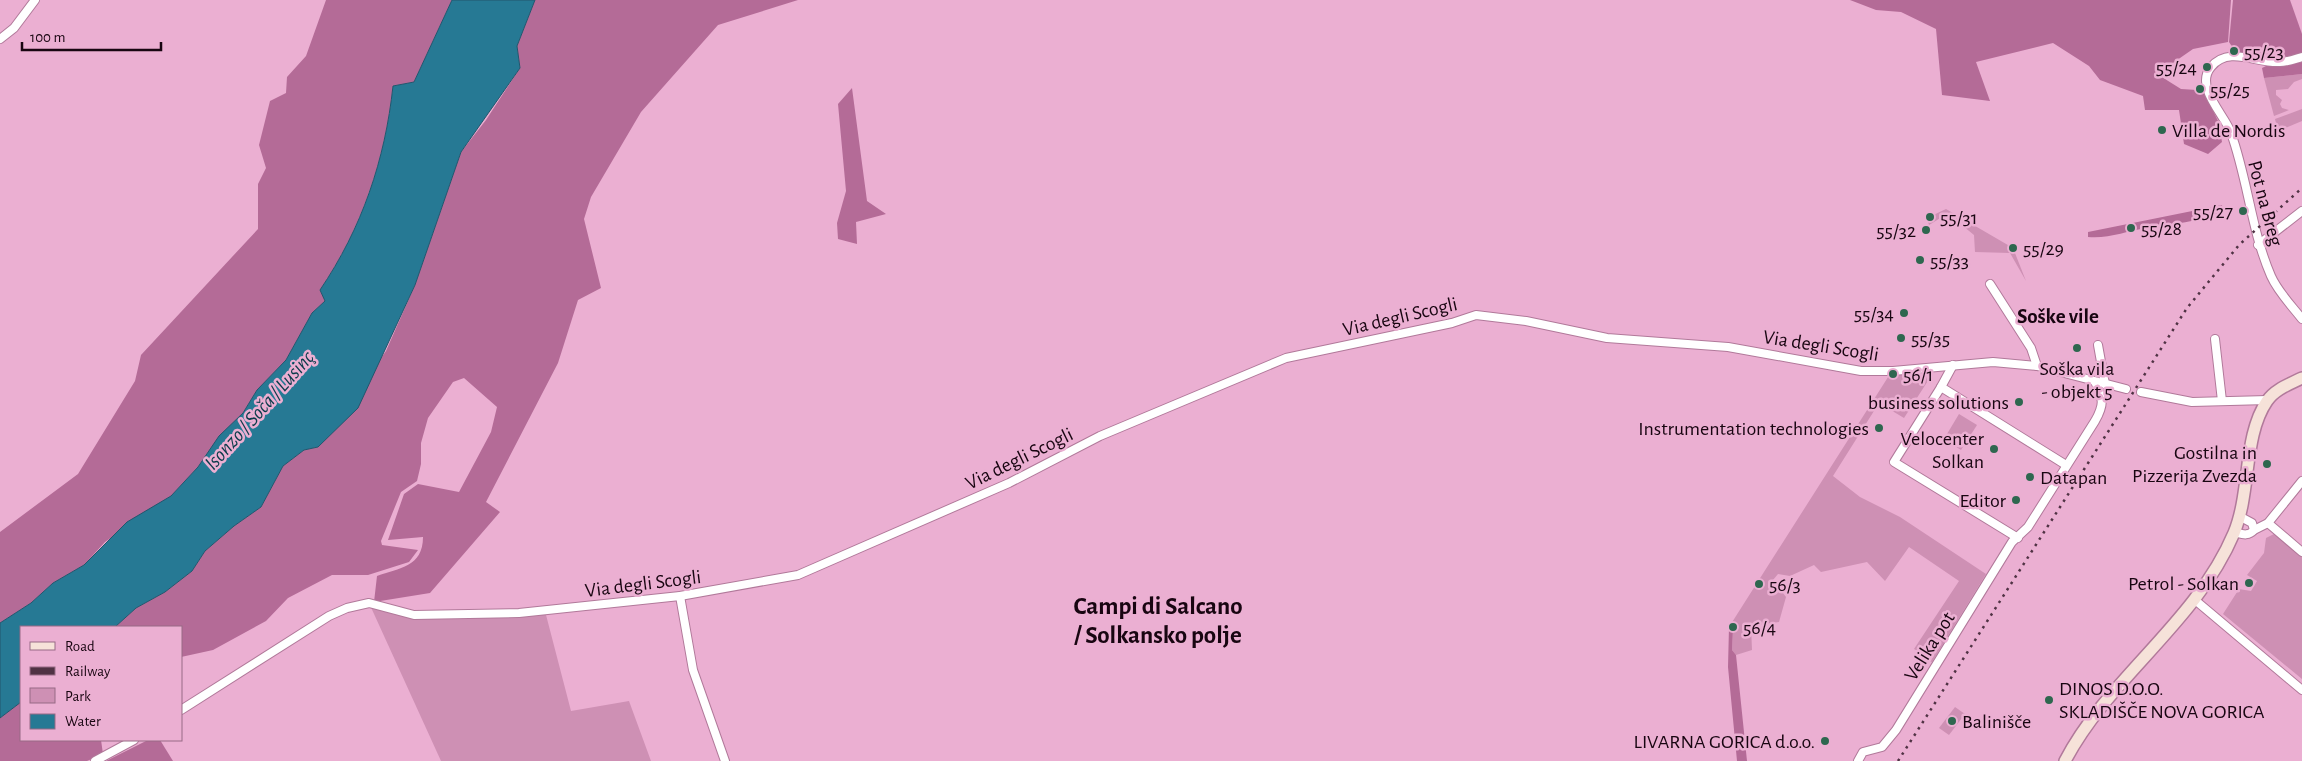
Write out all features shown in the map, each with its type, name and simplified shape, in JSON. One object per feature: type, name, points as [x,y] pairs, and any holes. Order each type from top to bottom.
[{"type":"main road","points":[[2065,761],[2086,726],[2195,600],[2218,567],[2240,516],[2256,429],[2268,400],[2281,388],[2302,378]]},
{"type":"street","points":[[0,39],[14,28],[35,0]]},
{"type":"street","name":"Pot na Breg","points":[[2302,57],[2279,63],[2239,56],[2222,58],[2210,68],[2207,79],[2211,97],[2231,132],[2258,244],[2274,281],[2302,319]]},
{"type":"street","points":[[2258,244],[2302,211]]},
{"type":"street","points":[[1990,284],[2032,348],[2037,366]]},
{"type":"street","name":"Via degli Scogli","points":[[182,709],[329,616],[369,603],[414,615],[519,613],[680,596],[798,575],[1009,483],[1100,436],[1286,358],[1452,323],[1476,315],[1526,321],[1608,338],[1728,347],[1861,371],[1893,371],[1952,365]]},
{"type":"street","points":[[2215,339],[2222,402]]},
{"type":"street","points":[[2098,345],[2105,384]]},
{"type":"street","points":[[2018,538],[1894,462],[1941,387],[1952,365],[1994,362],[2037,366],[2126,389]]},
{"type":"street","name":"Velika pot","points":[[1858,761],[1863,752],[1882,747],[1896,730],[2012,542],[2028,527],[2102,407],[2100,392],[2095,382]]},
{"type":"street","points":[[1941,387],[2066,465]]},
{"type":"street","points":[[2141,392],[2192,402],[2268,400]]},
{"type":"street","points":[[2234,532],[2244,535],[2251,534],[2254,530],[2268,523],[2302,481]]},
{"type":"street","points":[[2240,516],[2252,523],[2254,530]]},
{"type":"street","points":[[2268,523],[2302,552]]},
{"type":"street","points":[[680,596],[693,670],[725,761]]},
{"type":"street","points":[[2195,600],[2302,690]]},
{"type":"street","points":[[95,761],[132,741]]},
{"type":"green space","points":[[2302,74],[2302,79],[2294,82],[2288,89],[2276,90],[2276,95],[2282,100],[2280,104],[2282,108],[2289,110],[2274,116],[2264,78]]},
{"type":"green space","points":[[2302,109],[2302,121],[2278,131],[2275,119]]},
{"type":"green space","points":[[1946,209],[2013,248],[2026,281],[2010,253],[1975,252],[1974,235],[1963,226],[1942,217],[1929,225],[1927,218]]},
{"type":"green space","points":[[1927,371],[1933,373],[1904,418],[1879,403],[1833,476],[1860,497],[1900,517],[1986,574],[1932,662],[1925,660],[1928,654],[1932,653],[1939,640],[1934,638],[1918,651],[1914,649],[1959,581],[1909,547],[1885,581],[1867,562],[1821,572],[1814,565],[1790,576],[1778,574],[1773,580],[1786,597],[1779,622],[1751,626],[1752,650],[1736,655],[1732,650],[1733,629],[1729,627],[1890,374]]},
{"type":"green space","points":[[1959,414],[1977,425],[1961,450],[1944,439]]},
{"type":"green space","points":[[2274,534],[2302,554],[2302,679],[2223,614],[2239,589],[2251,591],[2257,581],[2247,575],[2264,553],[2266,538]]},
{"type":"green space","points":[[369,603],[414,615],[545,611],[571,711],[629,701],[651,761],[441,761]]},
{"type":"green space","name":"Balinišče","points":[[1955,707],[1965,714],[1949,735],[1939,728]]},
{"type":"shaded area","points":[[326,0],[452,0],[414,82],[393,86],[384,141],[369,193],[348,243],[320,290],[325,301],[312,313],[286,360],[257,390],[243,413],[220,436],[198,467],[171,496],[105,542],[84,565],[53,583],[31,603],[0,623],[0,532],[78,474],[135,381],[141,355],[258,229],[258,184],[266,168],[259,145],[270,101],[286,93],[287,77],[306,56]]},
{"type":"shaded area","points":[[535,0],[798,0],[718,25],[641,112],[591,197],[584,219],[601,288],[578,300],[558,363],[486,502],[500,512],[430,593],[374,602],[377,576],[408,565],[419,555],[422,547],[423,537],[388,540],[404,494],[418,484],[459,492],[491,432],[497,407],[464,378],[453,382],[428,418],[421,443],[421,464],[417,481],[401,492],[381,541],[382,545],[418,550],[409,562],[368,575],[332,575],[288,598],[266,621],[213,650],[182,657],[182,626],[116,626],[136,608],[165,592],[192,571],[205,551],[234,526],[261,507],[283,466],[304,450],[318,447],[386,351],[415,285],[461,152],[486,120],[520,68],[517,46]]},
{"type":"shaded area","points":[[1850,0],[2231,0],[2228,42],[2193,49],[2157,74],[2181,89],[2197,90],[2205,94],[2218,121],[2222,142],[2208,154],[2184,144],[2179,110],[2145,110],[2143,96],[2100,80],[2089,66],[2053,43],[1976,62],[1990,101],[1942,95],[1936,29],[1901,12],[1876,10]]},
{"type":"shaded area","points":[[2233,0],[2290,0],[2302,34],[2302,54],[2271,60],[2235,51],[2229,42]]},
{"type":"shaded area","points":[[2302,62],[2302,74],[2264,78],[2262,68],[2266,66]]},
{"type":"shaded area","points":[[852,88],[867,201],[886,214],[856,222],[857,244],[838,239],[837,223],[846,191],[838,104]]},
{"type":"shaded area","points":[[2222,205],[2223,211],[2205,218],[2110,236],[2088,237],[2088,232]]},
{"type":"shaded area","points":[[1729,627],[1733,629],[1732,650],[1736,655],[1747,761],[1737,761],[1728,667]]},
{"type":"shaded area","points":[[20,703],[20,741],[101,741],[103,754],[87,761],[0,761],[0,718]]},
{"type":"shaded area","points":[[146,741],[161,741],[173,761],[106,761]]},
{"type":"water","name":"Isonzo / Soča / Lusinç","points":[[452,0],[535,0],[517,46],[520,68],[461,152],[415,285],[358,408],[318,447],[304,450],[283,466],[261,507],[234,526],[205,551],[192,571],[165,592],[136,608],[116,626],[20,626],[20,703],[0,718],[0,623],[31,603],[53,583],[84,565],[127,522],[171,496],[198,467],[219,436],[243,413],[257,390],[286,360],[312,313],[325,301],[320,290],[348,242],[359,218],[369,192],[384,140],[393,86],[414,82]]},
{"type":"railway","points":[[1898,761],[2187,308],[2239,245],[2302,188]]},
{"type":"place","name":"55/23","points":[[2234,51]]},
{"type":"place","name":"55/24","points":[[2207,67]]},
{"type":"place","name":"55/25","points":[[2200,89]]},
{"type":"place","name":"Villa de Nordis","points":[[2162,130]]},
{"type":"place","name":"55/27","points":[[2243,211]]},
{"type":"place","name":"55/31","points":[[1930,217]]},
{"type":"place","name":"55/28","points":[[2131,228]]},
{"type":"place","name":"55/32","points":[[1926,230]]},
{"type":"place","name":"55/29","points":[[2013,248]]},
{"type":"place","name":"55/33","points":[[1920,260]]},
{"type":"place","name":"55/34","points":[[1904,313]]},
{"type":"place","name":"55/35","points":[[1901,338]]},
{"type":"place","name":"Soška vila - objekt 5","points":[[2077,348]]},
{"type":"place","name":"56/1","points":[[1893,374]]},
{"type":"place","name":"business solutions","points":[[2019,402]]},
{"type":"place","name":"Instrumentation technologies","points":[[1879,428]]},
{"type":"place","name":"Velocenter Solkan","points":[[1994,449]]},
{"type":"place","name":"Gostilna in Pizzerija Zvezda","points":[[2267,464]]},
{"type":"place","name":"Datapan","points":[[2030,477]]},
{"type":"place","name":"Editor","points":[[2016,500]]},
{"type":"place","name":"Petrol - Solkan","points":[[2249,583]]},
{"type":"place","name":"56/3","points":[[1759,584]]},
{"type":"place","name":"56/4","points":[[1733,627]]},
{"type":"place","name":"DINOS D.O.O. SKLADIŠČE NOVA GORICA","points":[[2049,700]]},
{"type":"place","name":"Balinišče","points":[[1952,721]]},
{"type":"place","name":"LIVARNA GORICA d.o.o.","points":[[1825,741]]},
{"type":"district","name":"Soške vile","points":[[2058,316]]},
{"type":"district","name":"Campi di Salcano / Solkansko polje","points":[[1158,620]]}]
